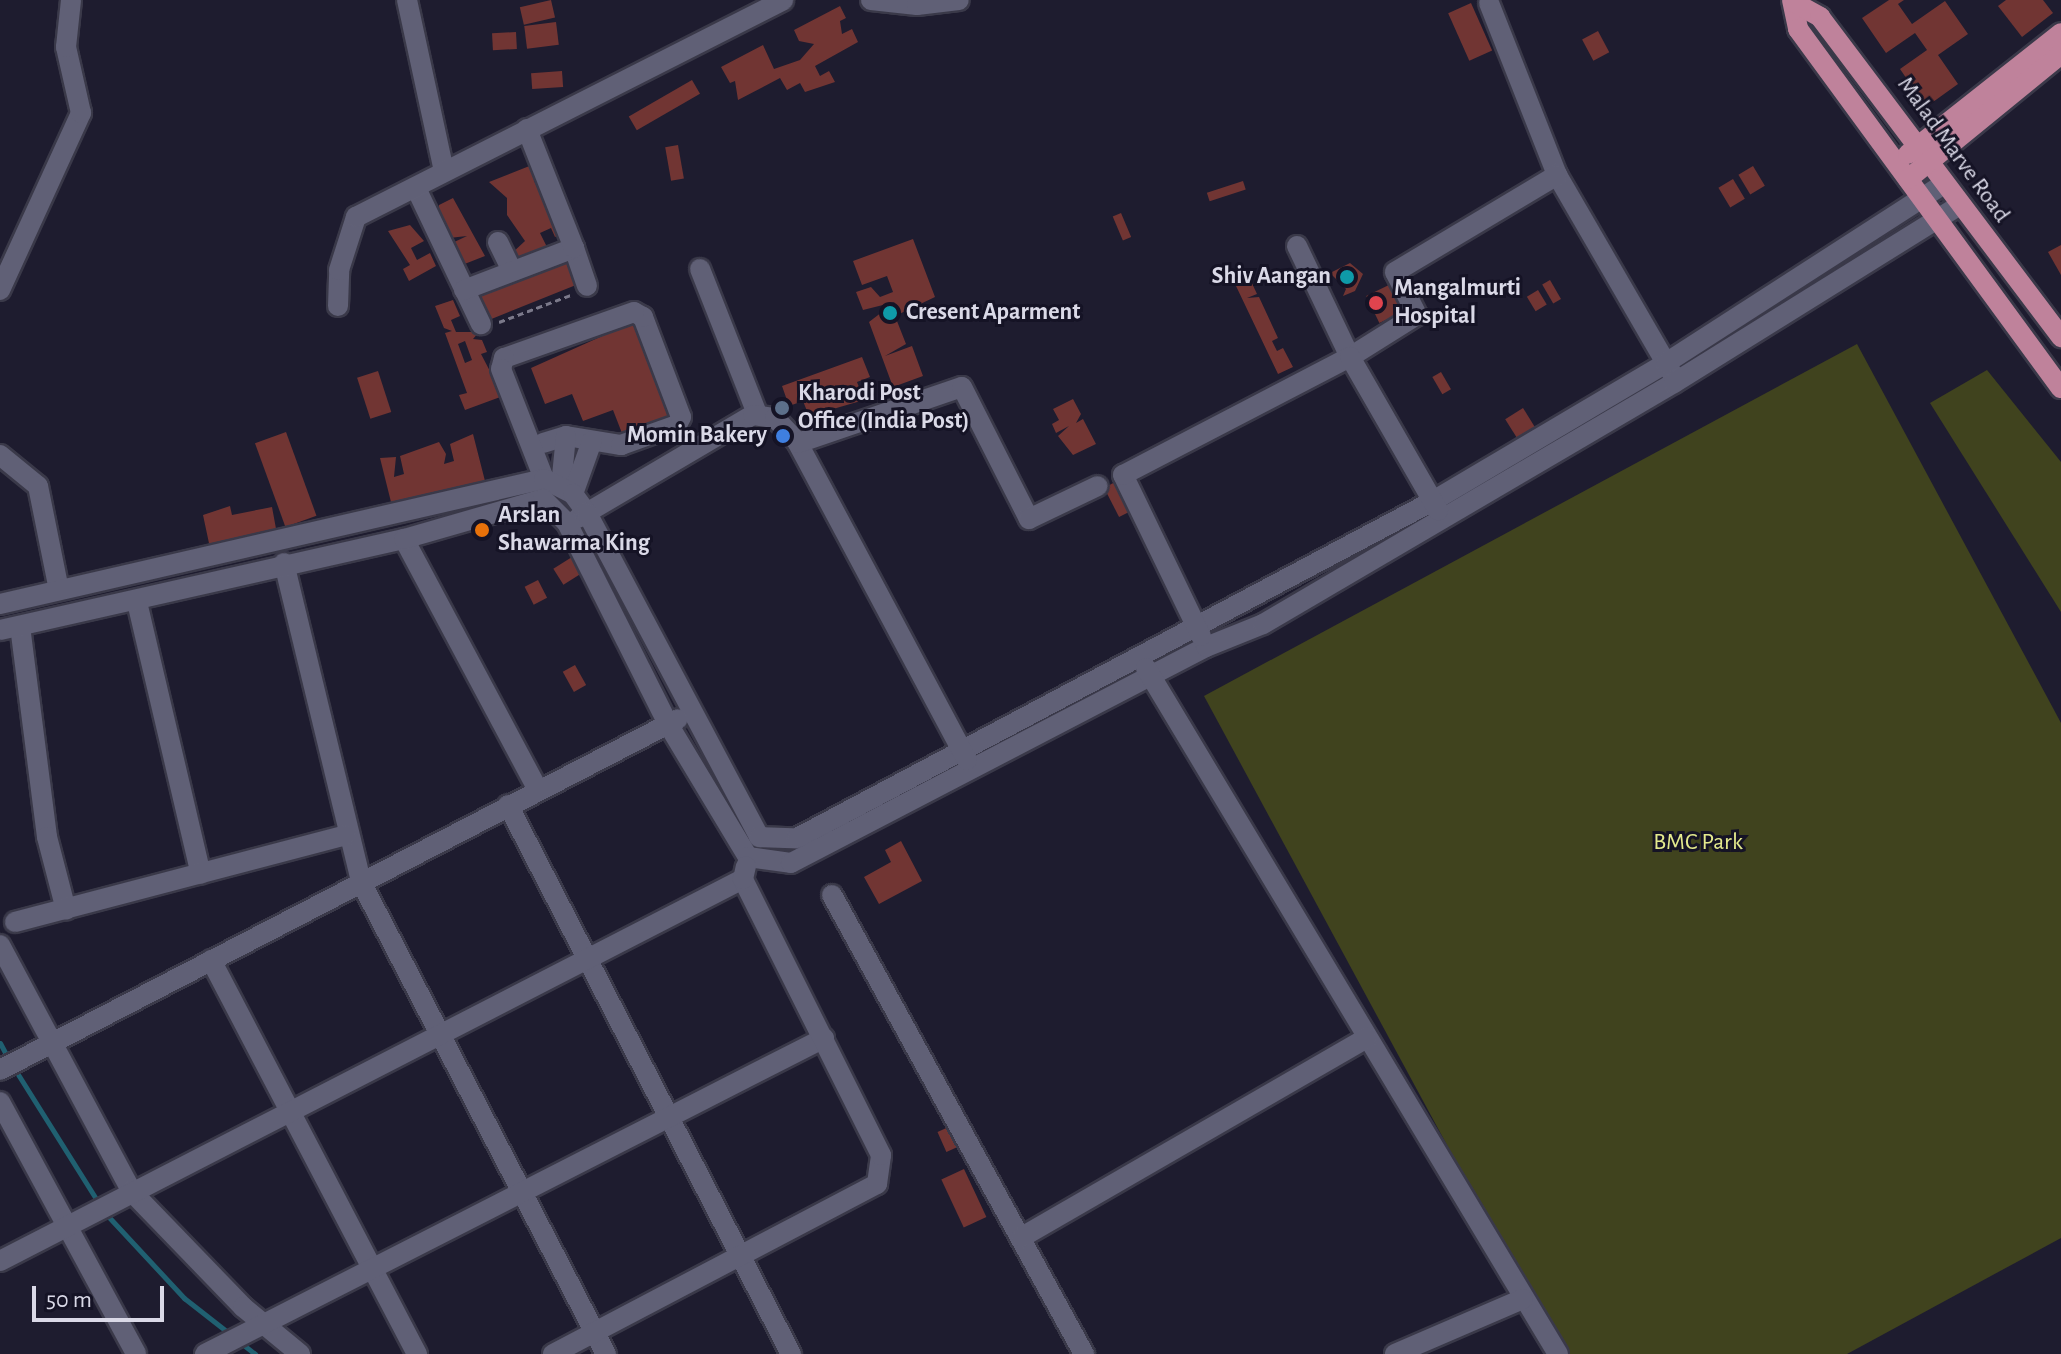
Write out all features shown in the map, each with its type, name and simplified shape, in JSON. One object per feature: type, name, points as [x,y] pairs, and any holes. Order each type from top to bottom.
[{"type":"main road","points":[[1804,4],[1798,29],[2061,388]]},
{"type":"main road","name":"Malad Marve Road","points":[[1804,4],[1924,151],[1944,184],[2061,337]]},
{"type":"main road","points":[[1902,172],[2031,66],[2061,33]]},
{"type":"main road","points":[[2031,66],[2061,54]]},
{"type":"main road","points":[[2004,313],[2029,295]]},
{"type":"street","points":[[0,290],[81,113],[66,47],[71,0]]},
{"type":"street","points":[[407,0],[444,171]]},
{"type":"street","points":[[338,306],[339,270],[356,217],[783,0]]},
{"type":"street","points":[[871,0],[917,5],[959,0]]},
{"type":"street","points":[[1489,3],[1557,175],[1672,372]]},
{"type":"street","points":[[527,129],[587,286]]},
{"type":"street","points":[[1206,647],[1123,475],[1350,357],[1417,315],[1395,272],[1557,175]]},
{"type":"street","points":[[759,837],[797,838],[840,826],[934,790],[1206,647],[1263,624],[1444,521],[1672,372],[1924,201],[1944,184]]},
{"type":"street","points":[[416,188],[481,324]]},
{"type":"street","points":[[748,857],[791,863],[923,768],[1197,626],[1672,372],[1960,205]]},
{"type":"street","points":[[498,242],[512,271]]},
{"type":"street","points":[[1297,246],[1350,357],[1444,521]]},
{"type":"street","points":[[464,290],[574,248]]},
{"type":"street","points":[[700,269],[757,414]]},
{"type":"street","points":[[543,443],[566,436],[621,445],[677,425],[681,417],[643,317],[634,312],[504,358],[501,369],[559,487],[587,513],[689,713],[759,837]]},
{"type":"street","points":[[798,443],[962,387],[1029,519],[1098,486]]},
{"type":"street","points":[[567,523],[757,414],[775,418],[798,443],[973,771]]},
{"type":"street","points":[[559,487],[566,436]]},
{"type":"street","points":[[0,604],[559,487],[592,441]]},
{"type":"street","points":[[0,455],[38,486],[59,590]]},
{"type":"street","points":[[66,910],[47,837],[10,628],[137,602],[284,563],[404,539],[543,499],[556,505],[567,523],[668,724],[748,857]]},
{"type":"street","points":[[404,539],[538,790]]},
{"type":"street","points":[[214,557],[217,581]]},
{"type":"street","points":[[284,563],[346,835],[361,882],[606,1354]]},
{"type":"street","points":[[137,602],[201,874]]},
{"type":"street","points":[[1139,654],[1558,1354]]},
{"type":"street","points":[[0,1070],[689,713]]},
{"type":"street","points":[[923,768],[934,790]]},
{"type":"street","points":[[508,805],[791,1354]]},
{"type":"street","points":[[15,922],[346,835]]},
{"type":"street","points":[[553,1354],[877,1184],[881,1155],[743,879],[748,857],[759,837]]},
{"type":"street","points":[[0,1261],[586,957],[743,879]]},
{"type":"street","points":[[832,895],[1084,1354]]},
{"type":"street","points":[[0,945],[42,1048],[127,1195],[255,1329],[300,1354]]},
{"type":"street","points":[[211,960],[417,1354]]},
{"type":"street","points":[[205,1354],[824,1038]]},
{"type":"street","points":[[1022,1237],[1367,1038]]},
{"type":"street","points":[[0,1102],[74,1222],[136,1354]]},
{"type":"street","points":[[1395,1354],[1523,1299]]},
{"type":"path","points":[[481,324],[587,286]]},
{"type":"green space","name":"BMC Park","points":[[1857,344],[2061,723],[2061,1238],[1847,1354],[1560,1354],[1204,696]]},
{"type":"green space","points":[[1987,370],[2061,462],[2061,612],[1930,403]]},
{"type":"building","points":[[551,0],[555,18],[524,25],[520,7]]},
{"type":"building","points":[[1889,0],[1904,0],[1898,4],[1912,24],[1945,1],[1968,34],[1938,55],[1958,84],[1926,107],[1900,69],[1927,50],[1915,33],[1886,53],[1862,18]]},
{"type":"building","points":[[2006,0],[2043,0],[2053,13],[2022,37],[1998,6]]},
{"type":"building","points":[[1471,3],[1492,51],[1469,61],[1448,13]]},
{"type":"building","points":[[840,6],[846,18],[840,21],[842,34],[852,29],[858,42],[815,66],[820,76],[829,71],[835,82],[805,92],[800,83],[787,90],[780,78],[738,100],[735,81],[730,83],[721,67],[763,45],[774,69],[800,60],[814,44],[799,41],[794,30]]},
{"type":"building","points":[[556,22],[559,45],[527,49],[524,26]]},
{"type":"building","points":[[1598,31],[1609,52],[1593,61],[1582,39]]},
{"type":"building","points":[[516,32],[517,49],[493,50],[492,33]]},
{"type":"building","points":[[562,71],[563,87],[532,89],[531,73]]},
{"type":"building","points":[[692,80],[700,94],[637,130],[629,116]]},
{"type":"building","points":[[678,145],[684,178],[671,181],[665,147]]},
{"type":"building","points":[[537,163],[534,181],[556,219],[555,230],[564,233],[555,237],[551,228],[540,233],[547,247],[516,262],[511,254],[525,241],[507,215],[507,198],[489,182]]},
{"type":"building","points":[[1753,166],[1765,186],[1750,194],[1738,175]]},
{"type":"building","points":[[1733,179],[1745,199],[1730,207],[1718,188]]},
{"type":"building","points":[[1243,181],[1246,190],[1210,201],[1207,193]]},
{"type":"building","points":[[453,198],[485,256],[462,265],[450,244],[467,236],[449,238],[445,222],[437,219],[439,205]]},
{"type":"building","points":[[1121,213],[1131,237],[1123,240],[1113,217]]},
{"type":"building","points":[[410,225],[424,241],[411,248],[417,260],[430,253],[436,266],[409,281],[403,269],[410,265],[388,231]]},
{"type":"building","name":"Cresent Aparment","points":[[913,239],[935,297],[895,316],[906,344],[885,356],[912,346],[923,376],[893,387],[869,322],[895,302],[863,310],[856,292],[871,287],[880,297],[893,292],[887,276],[862,285],[853,261]]},
{"type":"building","points":[[2061,245],[2061,275],[2048,252]]},
{"type":"building","points":[[571,256],[581,283],[484,322],[480,311],[485,309],[473,293],[512,278],[514,283]]},
{"type":"building","name":"Shiv Aangan","points":[[1350,263],[1363,274],[1355,291],[1343,296],[1346,289],[1330,273]]},
{"type":"building","points":[[1250,279],[1257,294],[1247,298],[1259,297],[1278,338],[1272,341],[1277,351],[1283,348],[1293,367],[1278,374],[1236,286]]},
{"type":"building","points":[[1550,280],[1561,299],[1553,304],[1542,284]]},
{"type":"building","points":[[1395,282],[1408,309],[1379,323],[1366,296]]},
{"type":"building","points":[[1538,290],[1547,305],[1536,311],[1527,297]]},
{"type":"building","points":[[453,300],[460,316],[451,320],[456,332],[479,332],[473,339],[482,340],[487,352],[481,354],[503,396],[465,410],[459,395],[467,393],[445,333],[452,331],[444,328],[435,306]],"holes":[[[465,341],[472,360],[465,363],[458,344]]]},
{"type":"building","points":[[638,320],[677,421],[625,441],[613,410],[583,421],[572,394],[545,404],[531,368]]},
{"type":"building","points":[[862,357],[870,377],[857,382],[864,400],[809,416],[803,401],[789,406],[782,386]]},
{"type":"building","points":[[378,371],[391,412],[370,419],[357,378]]},
{"type":"building","points":[[1441,372],[1451,389],[1442,394],[1432,377]]},
{"type":"building","points":[[1073,399],[1081,414],[1076,423],[1083,419],[1096,444],[1073,455],[1058,436],[1069,426],[1056,433],[1052,424],[1059,420],[1053,409]]},
{"type":"building","points":[[1523,408],[1535,427],[1517,438],[1505,419]]},
{"type":"building","points":[[286,432],[316,516],[285,527],[255,443]]},
{"type":"building","points":[[473,434],[485,481],[391,502],[380,458],[396,457],[394,477],[404,474],[400,456],[439,442],[446,454],[444,464],[454,461],[450,444]]},
{"type":"building","points":[[1121,479],[1136,508],[1119,517],[1104,488]]},
{"type":"building","points":[[230,506],[232,515],[272,507],[277,534],[210,548],[203,515]]},
{"type":"building","points":[[572,557],[582,573],[563,585],[553,569]]},
{"type":"building","points":[[538,580],[547,598],[534,605],[525,587]]},
{"type":"building","points":[[575,665],[586,685],[574,692],[563,672]]},
{"type":"building","points":[[901,841],[922,881],[879,904],[864,877],[891,862],[885,850]]},
{"type":"building","points":[[953,1125],[962,1145],[946,1152],[937,1132]]},
{"type":"building","points":[[964,1169],[986,1217],[964,1228],[941,1180]]},
{"type":"waterway","points":[[0,1043],[9,1060]]},
{"type":"waterway","points":[[14,1068],[100,1205]]},
{"type":"waterway","points":[[106,1214],[184,1298],[230,1334]]},
{"type":"waterway","points":[[241,1343],[255,1354]]},
{"type":"place","name":"Shiv Aangan","points":[[1347,277]]},
{"type":"place","name":"Mangalmurti Hospital","points":[[1376,303]]},
{"type":"place","name":"Cresent Aparment","points":[[890,313]]},
{"type":"place","name":"Kharodi Post Office (India Post)","points":[[782,408]]},
{"type":"place","name":"Momin Bakery","points":[[783,436]]},
{"type":"place","name":"Arslan Shawarma King","points":[[482,530]]}]
